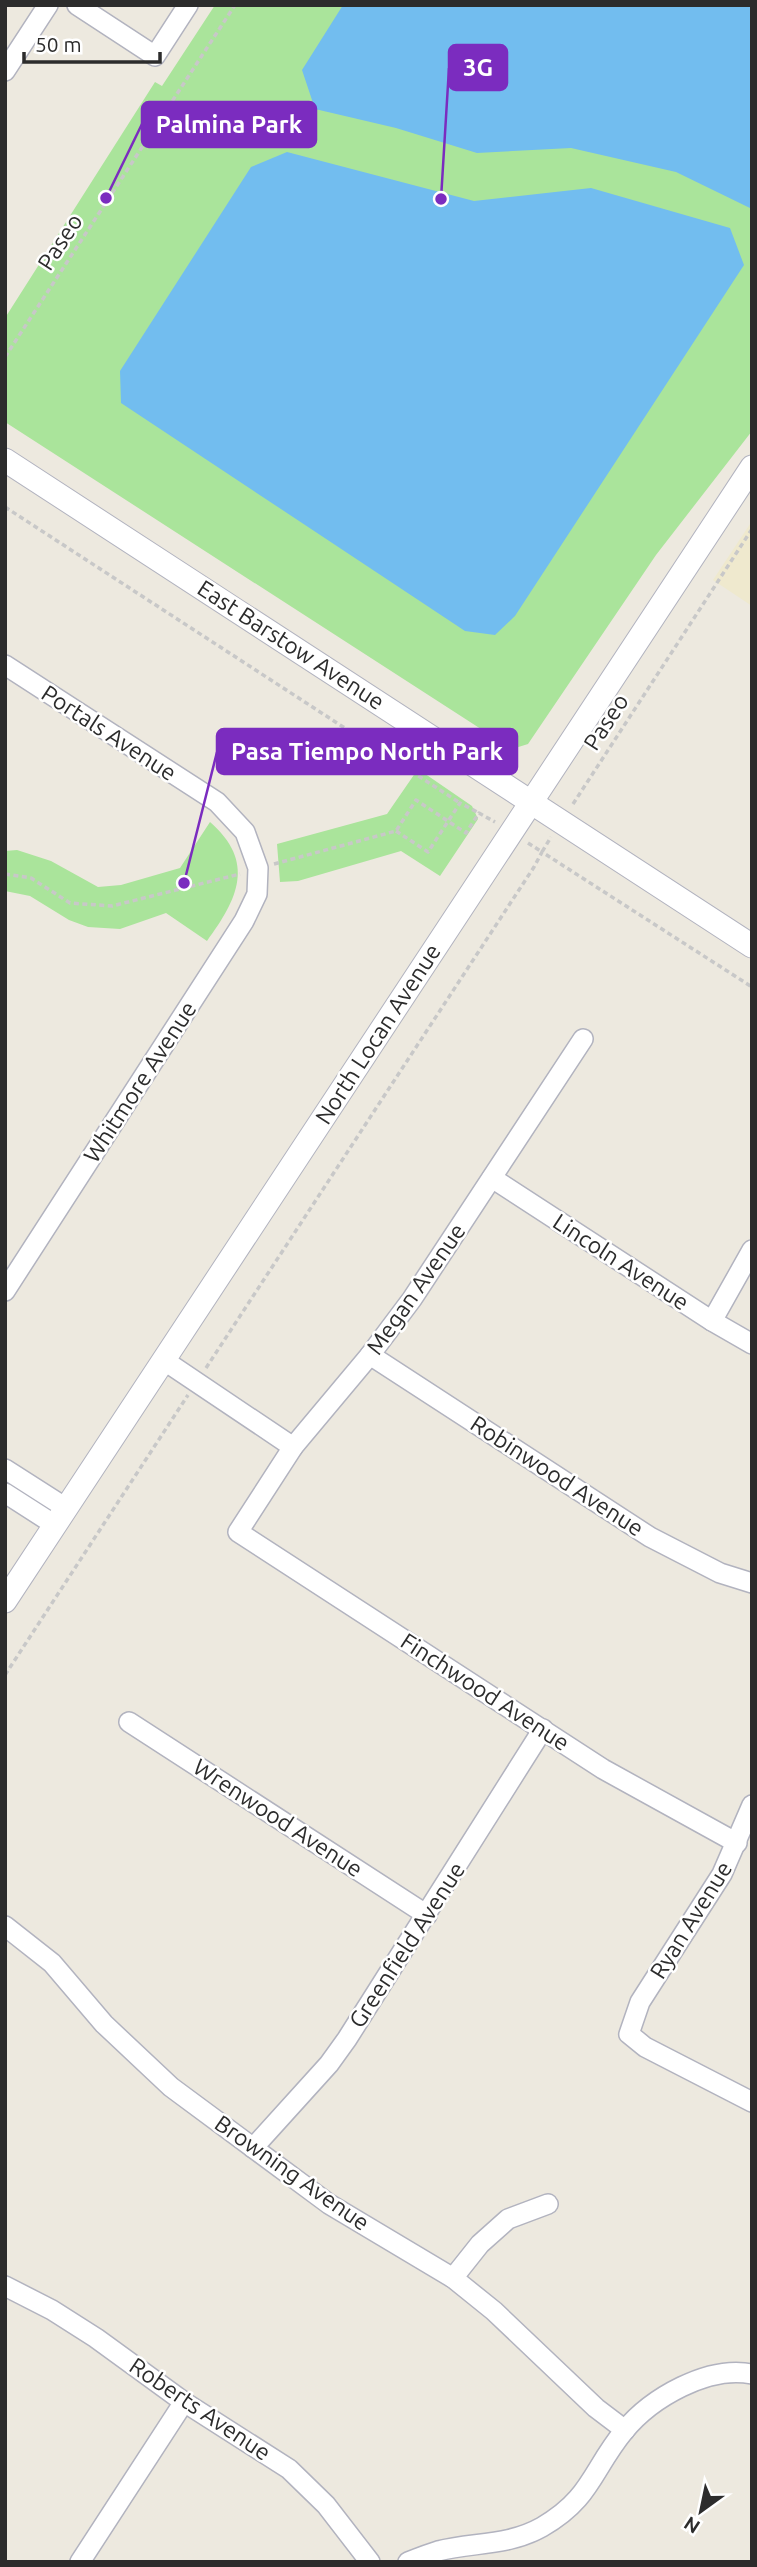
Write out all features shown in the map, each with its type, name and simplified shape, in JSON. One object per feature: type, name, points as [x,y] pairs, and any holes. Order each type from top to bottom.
[{"type":"street","points":[[5,71],[48,5]]},
{"type":"street","points":[[77,5],[155,56],[188,5]]},
{"type":"street","name":"East Barstow Avenue","points":[[5,460],[752,946]]},
{"type":"street","name":"North Locan Avenue","points":[[5,1601],[752,467]]},
{"type":"street","name":"Portals Avenue","points":[[5,665],[217,802],[245,831],[258,868]]},
{"type":"street","name":"Whitmore Avenue","points":[[5,1290],[244,921],[257,894],[258,868]]},
{"type":"street","name":"Megan Avenue","points":[[238,1532],[293,1447],[370,1355],[412,1299],[583,1038]]},
{"type":"street","name":"Lincoln Avenue","points":[[492,1178],[712,1321],[752,1344]]},
{"type":"street","points":[[712,1321],[752,1250]]},
{"type":"street","name":"Robinwood Avenue","points":[[370,1355],[650,1537],[720,1573],[752,1583]]},
{"type":"street","points":[[164,1361],[293,1447]]},
{"type":"street","points":[[5,1469],[61,1517]]},
{"type":"street","points":[[5,1493],[61,1517]]},
{"type":"street","name":"Finchwood Avenue","points":[[238,1532],[648,1795],[737,1843]]},
{"type":"street","name":"Wrenwood Avenue","points":[[129,1722],[427,1915]]},
{"type":"street","name":"Greenfield Avenue","points":[[253,2148],[347,2039],[543,1729]]},
{"type":"street","name":"Ryan Avenue","points":[[752,1805],[722,1874],[640,2002],[629,2034],[645,2048],[752,2102]]},
{"type":"street","name":"Browning Avenue","points":[[5,1926],[52,1963],[104,2024],[172,2087],[329,2204],[453,2278],[494,2311],[596,2408],[625,2430]]},
{"type":"street","points":[[453,2278],[480,2245],[508,2219],[548,2204]]},
{"type":"street","name":"Roberts Avenue","points":[[5,2286],[52,2310],[85,2331],[184,2402],[289,2469],[326,2505],[370,2562]]},
{"type":"street","points":[[408,2562],[439,2551],[494,2553],[540,2528],[565,2512],[585,2492],[625,2430],[656,2402],[685,2384],[713,2376],[752,2374]]},
{"type":"street","points":[[80,2562],[184,2402]]},
{"type":"path","name":"Paseo","points":[[5,357],[235,5]]},
{"type":"path","points":[[5,507],[460,803],[542,852],[752,988]]},
{"type":"path","name":"Paseo","points":[[207,1367],[752,529]]},
{"type":"path","points":[[396,831],[428,852],[460,803]]},
{"type":"path","points":[[466,833],[479,813]]},
{"type":"path","points":[[5,1675],[182,1404]]},
{"type":"shaded area","points":[[752,521],[752,606],[713,580]]},
{"type":"green space","points":[[215,5],[752,5],[752,431],[656,555],[528,744],[512,749],[5,422],[5,318],[155,82],[162,86]]},
{"type":"green space","points":[[418,769],[472,806],[478,819],[440,876],[401,851],[298,881],[280,882],[277,844],[387,814]]},
{"type":"green space","points":[[210,822],[233,852],[237,881],[227,910],[207,941],[166,913],[120,929],[88,927],[69,920],[30,896],[5,891],[5,851],[17,850],[51,861],[98,887],[121,885],[180,868]]},
{"type":"water","points":[[343,5],[752,5],[752,209],[676,172],[571,148],[477,153],[396,128],[315,109],[302,70]]},
{"type":"water","points":[[287,152],[474,201],[591,188],[730,228],[744,265],[515,616],[495,635],[465,631],[121,403],[120,371],[251,167]]},
{"type":"place","name":"Palmina Park","points":[[106,198]]},
{"type":"place","name":"3G","points":[[441,199]]},
{"type":"place","name":"Pasa Tiempo North Park","points":[[184,883]]}]
